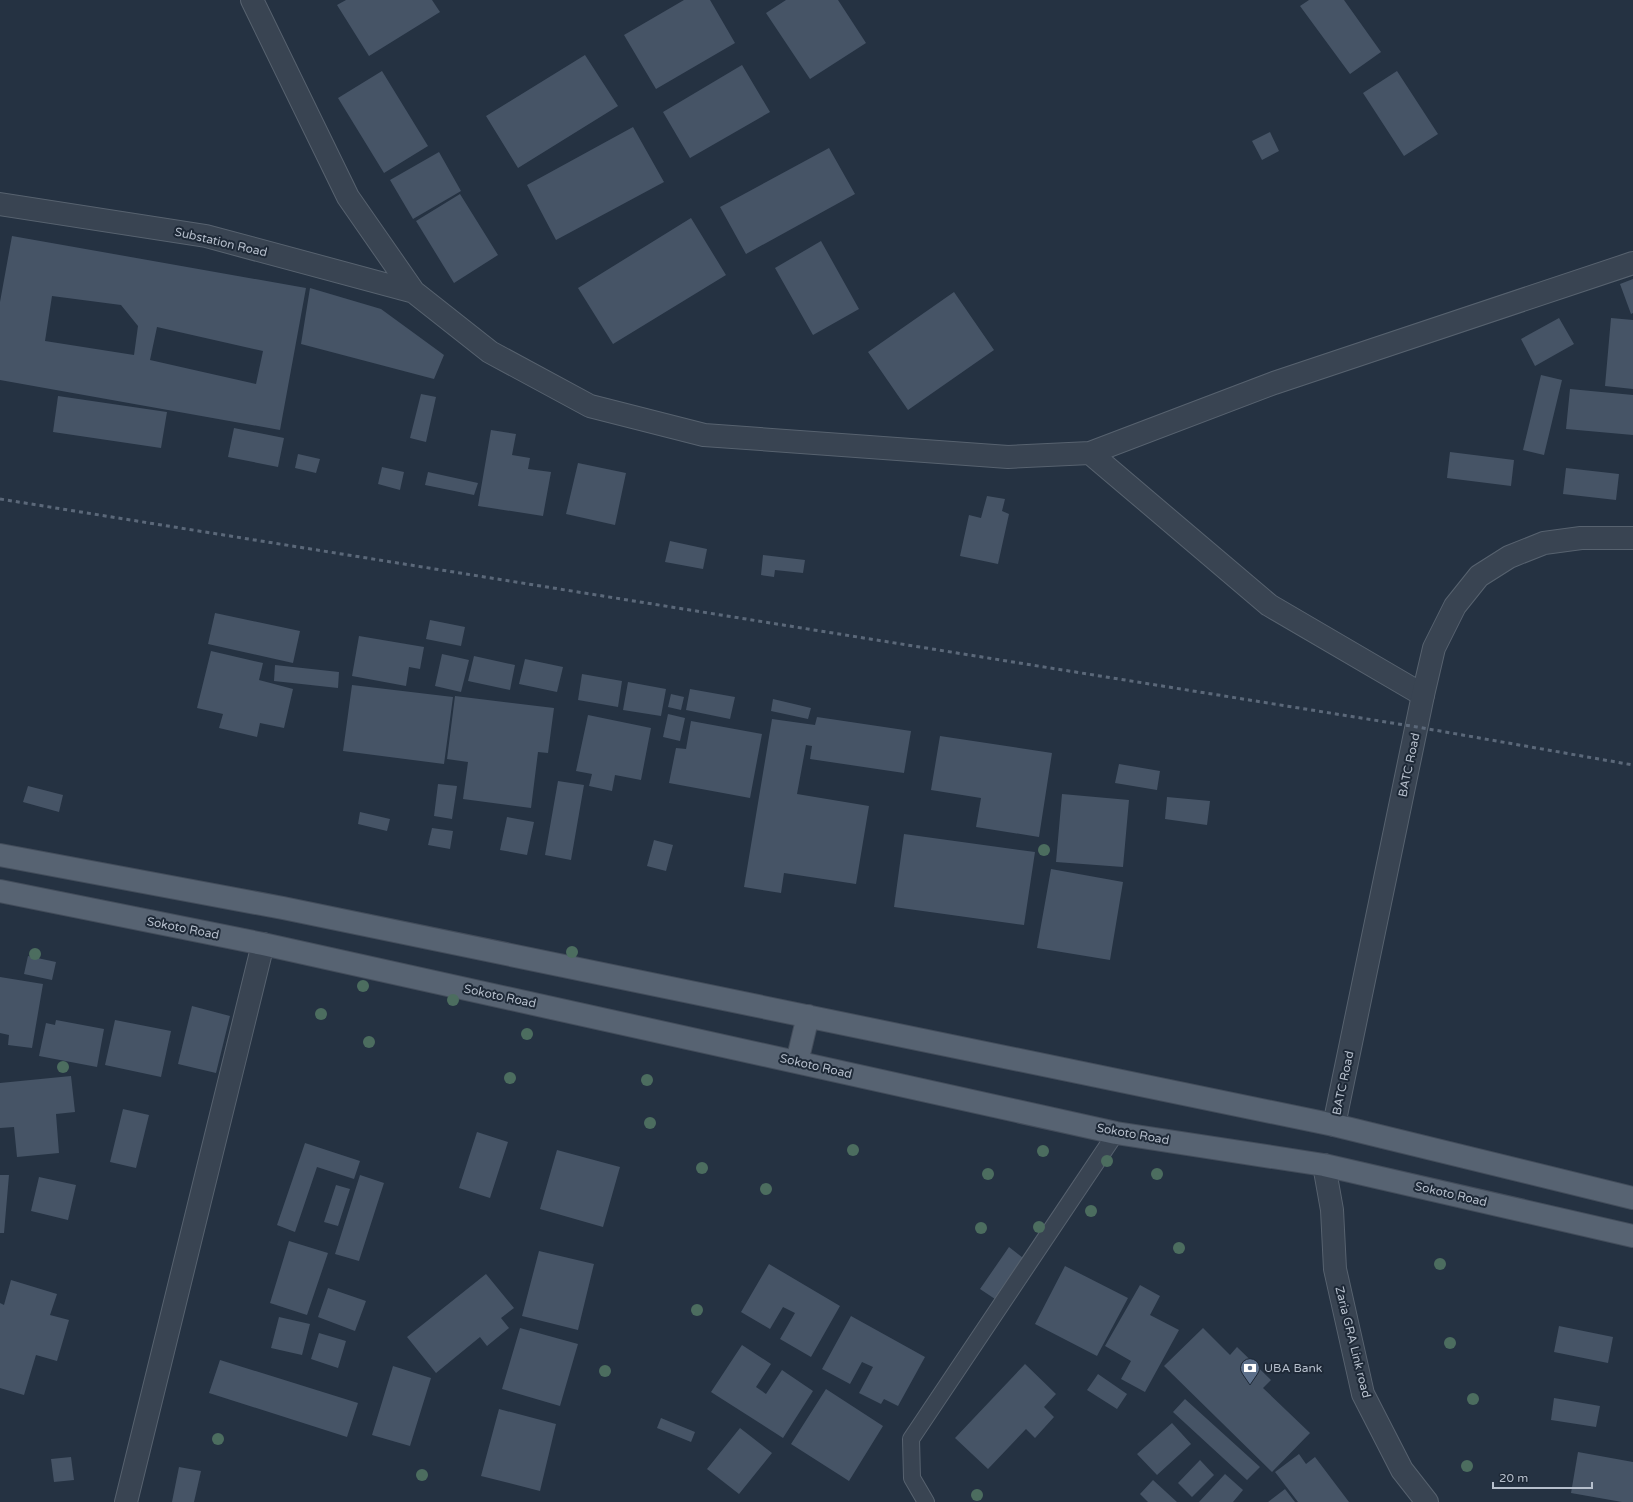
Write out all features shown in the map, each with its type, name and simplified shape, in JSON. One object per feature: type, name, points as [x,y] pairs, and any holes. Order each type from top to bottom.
[{"type":"main road","points":[[0,855],[283,908],[1334,1126],[1633,1198]]},
{"type":"main road","name":"Sokoto Road","points":[[0,891],[263,944],[1116,1133],[1324,1165],[1633,1236]]},
{"type":"main road","points":[[797,1062],[808,1016]]},
{"type":"street","points":[[252,0],[348,197],[414,292],[490,352],[590,406],[704,435],[1008,456],[1090,452],[1274,383],[1633,263]]},
{"type":"street","name":"Substation Road","points":[[0,204],[206,236],[414,292]]},
{"type":"street","points":[[1090,452],[1269,605],[1423,695]]},
{"type":"street","name":"BATC Road","points":[[1334,1126],[1423,695],[1434,648],[1455,606],[1479,576],[1509,557],[1544,543],[1581,538],[1633,538]]},
{"type":"street","points":[[126,1502],[263,944]]},
{"type":"street","name":"Zaria GRA Link road","points":[[1324,1165],[1332,1210],[1335,1269],[1363,1394],[1402,1470],[1427,1502]]},
{"type":"lane","points":[[926,1502],[912,1478],[911,1439],[1116,1133]]},
{"type":"building","points":[[346,0],[432,0],[440,12],[369,56],[337,5]]},
{"type":"building","points":[[684,0],[710,0],[735,43],[656,89],[624,35]]},
{"type":"building","points":[[786,0],[838,0],[866,43],[810,79],[766,13]]},
{"type":"building","points":[[1309,0],[1344,0],[1381,52],[1350,74],[1300,6]]},
{"type":"building","points":[[585,55],[618,106],[518,168],[486,116]]},
{"type":"building","points":[[742,65],[770,112],[690,158],[663,112]]},
{"type":"building","points":[[382,71],[428,146],[384,173],[338,98]]},
{"type":"building","points":[[1397,71],[1438,134],[1404,156],[1363,93]]},
{"type":"building","points":[[633,127],[664,182],[556,240],[527,185]]},
{"type":"building","points":[[1270,132],[1279,151],[1262,160],[1252,141]]},
{"type":"building","points":[[829,148],[855,194],[746,254],[720,207]]},
{"type":"building","points":[[439,152],[461,191],[413,219],[390,180]]},
{"type":"building","points":[[460,194],[498,255],[454,283],[416,221]]},
{"type":"building","points":[[691,218],[726,275],[613,344],[578,288]]},
{"type":"building","points":[[12,236],[306,288],[280,430],[0,380],[0,302]],"holes":[[[52,296],[121,305],[138,326],[134,355],[45,341]],[[157,327],[263,351],[256,384],[150,360]]]},
{"type":"building","points":[[821,241],[859,309],[813,335],[775,268]]},
{"type":"building","points":[[1633,279],[1633,313],[1631,314],[1620,284]]},
{"type":"building","points":[[310,288],[381,309],[444,355],[434,379],[301,344]]},
{"type":"building","points":[[954,292],[994,350],[908,410],[868,352]]},
{"type":"building","points":[[1559,318],[1574,344],[1535,366],[1521,339]]},
{"type":"building","points":[[1611,318],[1633,320],[1633,389],[1605,386]]},
{"type":"building","points":[[1541,375],[1562,380],[1544,455],[1523,450]]},
{"type":"building","points":[[1570,389],[1633,395],[1633,435],[1566,429]]},
{"type":"building","points":[[421,394],[436,397],[426,442],[410,438]]},
{"type":"building","points":[[58,396],[167,412],[161,448],[53,432]]},
{"type":"building","points":[[234,428],[284,438],[278,467],[228,457]]},
{"type":"building","points":[[491,430],[516,434],[512,455],[530,458],[528,469],[551,472],[543,516],[478,506]]},
{"type":"building","points":[[1450,452],[1514,460],[1511,486],[1447,478]]},
{"type":"building","points":[[298,454],[320,459],[316,473],[295,468]]},
{"type":"building","points":[[578,463],[626,473],[615,525],[566,514]]},
{"type":"building","points":[[382,467],[404,472],[400,490],[378,484]]},
{"type":"building","points":[[1566,468],[1619,474],[1616,500],[1563,494]]},
{"type":"building","points":[[428,472],[478,483],[474,495],[425,485]]},
{"type":"building","points":[[987,496],[1005,499],[1002,511],[1009,514],[998,564],[960,556],[969,515],[981,518]]},
{"type":"building","points":[[670,541],[707,549],[703,569],[665,562]]},
{"type":"building","points":[[763,555],[805,560],[803,573],[775,570],[774,577],[761,575]]},
{"type":"building","points":[[215,613],[300,631],[293,663],[208,644]]},
{"type":"building","points":[[430,620],[465,627],[461,646],[426,639]]},
{"type":"building","points":[[359,636],[424,647],[420,669],[409,667],[406,686],[352,676]]},
{"type":"building","points":[[211,651],[263,663],[259,680],[293,689],[284,728],[260,723],[257,737],[219,728],[223,714],[197,708]]},
{"type":"building","points":[[442,654],[469,660],[461,692],[435,686]]},
{"type":"building","points":[[474,656],[515,665],[510,690],[468,681]]},
{"type":"building","points":[[525,659],[563,667],[557,692],[519,684]]},
{"type":"building","points":[[275,665],[339,672],[338,688],[274,681]]},
{"type":"building","points":[[582,674],[622,681],[618,707],[578,700]]},
{"type":"building","points":[[628,682],[666,689],[661,716],[623,710]]},
{"type":"building","points":[[352,685],[453,697],[444,764],[343,751]]},
{"type":"building","points":[[690,689],[735,697],[730,719],[686,710]]},
{"type":"building","points":[[671,694],[684,697],[681,710],[668,707]]},
{"type":"building","points":[[455,696],[554,708],[548,753],[538,752],[531,808],[463,799],[468,762],[447,759]]},
{"type":"building","points":[[773,699],[811,708],[808,719],[771,711]]},
{"type":"building","points":[[668,714],[685,718],[680,741],[663,737]]},
{"type":"building","points":[[588,715],[651,728],[641,780],[615,775],[612,791],[589,786],[592,774],[576,771]]},
{"type":"building","points":[[817,717],[911,731],[904,773],[810,759],[812,746],[806,745],[797,794],[869,806],[856,884],[784,873],[781,893],[744,887],[772,719],[815,725]]},
{"type":"building","points":[[691,721],[762,734],[750,798],[669,783],[676,748],[686,749]]},
{"type":"building","points":[[940,736],[1052,753],[1039,837],[976,827],[981,798],[931,790]]},
{"type":"building","points":[[1119,764],[1160,771],[1157,790],[1115,783]]},
{"type":"building","points":[[558,781],[584,785],[571,860],[545,855]]},
{"type":"building","points":[[438,784],[457,786],[452,819],[434,816]]},
{"type":"building","points":[[28,786],[63,795],[59,812],[23,802]]},
{"type":"building","points":[[1062,794],[1129,800],[1123,867],[1056,862]]},
{"type":"building","points":[[1167,797],[1210,801],[1207,825],[1165,819]]},
{"type":"building","points":[[360,812],[390,819],[387,831],[358,824]]},
{"type":"building","points":[[507,817],[534,822],[527,855],[500,850]]},
{"type":"building","points":[[432,828],[453,831],[450,849],[428,845]]},
{"type":"building","points":[[904,834],[1035,852],[1024,925],[894,907]]},
{"type":"building","points":[[654,840],[673,845],[666,871],[647,866]]},
{"type":"building","points":[[1051,869],[1123,882],[1110,960],[1037,948]]},
{"type":"building","points":[[28,956],[56,962],[52,980],[24,974]]},
{"type":"building","points":[[0,977],[43,984],[32,1048],[8,1045],[9,1035],[0,1033]]},
{"type":"building","points":[[192,1006],[230,1016],[216,1073],[178,1064]]},
{"type":"building","points":[[56,1020],[104,1029],[97,1067],[39,1056],[46,1023],[55,1025]]},
{"type":"building","points":[[115,1020],[171,1031],[161,1077],[105,1065]]},
{"type":"building","points":[[71,1076],[75,1112],[56,1114],[59,1153],[17,1157],[14,1127],[0,1128],[0,1083]]},
{"type":"building","points":[[123,1109],[149,1115],[136,1168],[110,1162]]},
{"type":"building","points":[[477,1132],[508,1142],[490,1198],[459,1188]]},
{"type":"building","points":[[305,1143],[360,1161],[354,1179],[317,1167],[295,1232],[277,1225]]},
{"type":"building","points":[[557,1150],[620,1167],[603,1227],[540,1209]]},
{"type":"building","points":[[0,1175],[9,1175],[4,1233],[0,1233]]},
{"type":"building","points":[[360,1175],[384,1183],[359,1261],[335,1254]]},
{"type":"building","points":[[39,1177],[76,1185],[68,1220],[31,1211]]},
{"type":"building","points":[[336,1185],[350,1189],[338,1226],[324,1222]]},
{"type":"building","points":[[289,1241],[328,1253],[307,1315],[270,1303]]},
{"type":"building","points":[[1009,1247],[1027,1261],[998,1301],[980,1289]]},
{"type":"building","points":[[539,1251],[594,1264],[578,1330],[522,1316]]},
{"type":"building","points":[[769,1264],[840,1306],[811,1357],[780,1339],[795,1313],[783,1307],[770,1329],[741,1312]]},
{"type":"building","points":[[1065,1266],[1128,1298],[1097,1356],[1035,1324]]},
{"type":"building","points":[[486,1274],[514,1308],[501,1318],[509,1328],[487,1346],[480,1337],[436,1373],[407,1337]]},
{"type":"building","points":[[11,1280],[57,1294],[50,1315],[69,1320],[57,1361],[36,1355],[24,1395],[0,1388],[0,1303],[4,1305]]},
{"type":"building","points":[[1140,1285],[1160,1296],[1150,1315],[1179,1330],[1145,1392],[1121,1379],[1131,1361],[1105,1346]]},
{"type":"building","points":[[328,1288],[366,1301],[355,1331],[318,1317]]},
{"type":"building","points":[[851,1316],[925,1357],[898,1406],[884,1399],[881,1404],[859,1393],[873,1367],[862,1362],[850,1384],[822,1369]]},
{"type":"building","points":[[279,1317],[310,1324],[302,1355],[271,1348]]},
{"type":"building","points":[[1559,1326],[1613,1337],[1608,1363],[1554,1352]]},
{"type":"building","points":[[520,1328],[578,1344],[560,1406],[502,1389]]},
{"type":"building","points":[[1203,1328],[1230,1355],[1237,1347],[1271,1380],[1263,1388],[1310,1433],[1272,1472],[1164,1366]]},
{"type":"building","points":[[319,1333],[346,1341],[338,1368],[311,1359]]},
{"type":"building","points":[[742,1345],[771,1364],[756,1387],[766,1394],[782,1370],[813,1391],[783,1438],[711,1392]]},
{"type":"building","points":[[220,1360],[358,1403],[347,1437],[209,1393]]},
{"type":"building","points":[[1025,1364],[1056,1394],[1044,1407],[1054,1417],[1035,1438],[1026,1429],[988,1469],[955,1438]]},
{"type":"building","points":[[393,1366],[431,1378],[410,1446],[372,1435]]},
{"type":"building","points":[[1098,1374],[1127,1394],[1117,1409],[1087,1390]]},
{"type":"building","points":[[826,1389],[883,1426],[849,1481],[791,1444]]},
{"type":"building","points":[[1554,1398],[1600,1406],[1596,1427],[1551,1420]]},
{"type":"building","points":[[1185,1399],[1260,1467],[1247,1480],[1173,1412]]},
{"type":"building","points":[[499,1409],[556,1424],[540,1491],[481,1476]]},
{"type":"building","points":[[661,1418],[695,1432],[691,1442],[657,1428]]},
{"type":"building","points":[[1172,1423],[1191,1444],[1157,1475],[1137,1454]]},
{"type":"building","points":[[740,1428],[772,1453],[739,1494],[707,1469]]},
{"type":"building","points":[[1578,1452],[1633,1462],[1633,1502],[1622,1502],[1571,1493]]},
{"type":"building","points":[[1299,1454],[1306,1464],[1315,1457],[1349,1502],[1298,1502],[1275,1472]]},
{"type":"building","points":[[71,1457],[74,1480],[54,1482],[51,1459]]},
{"type":"building","points":[[1200,1460],[1214,1475],[1192,1497],[1178,1483]]},
{"type":"building","points":[[179,1467],[201,1471],[194,1502],[172,1502]]},
{"type":"building","points":[[1225,1474],[1243,1490],[1233,1502],[1199,1502]]},
{"type":"building","points":[[1153,1480],[1177,1502],[1148,1502],[1140,1494]]},
{"type":"building","points":[[1285,1489],[1295,1502],[1268,1502]]},
{"type":"railway","points":[[0,499],[1417,727],[1633,765]]},
{"type":"place","name":"UBA Bank","points":[[1250,1385]]}]
